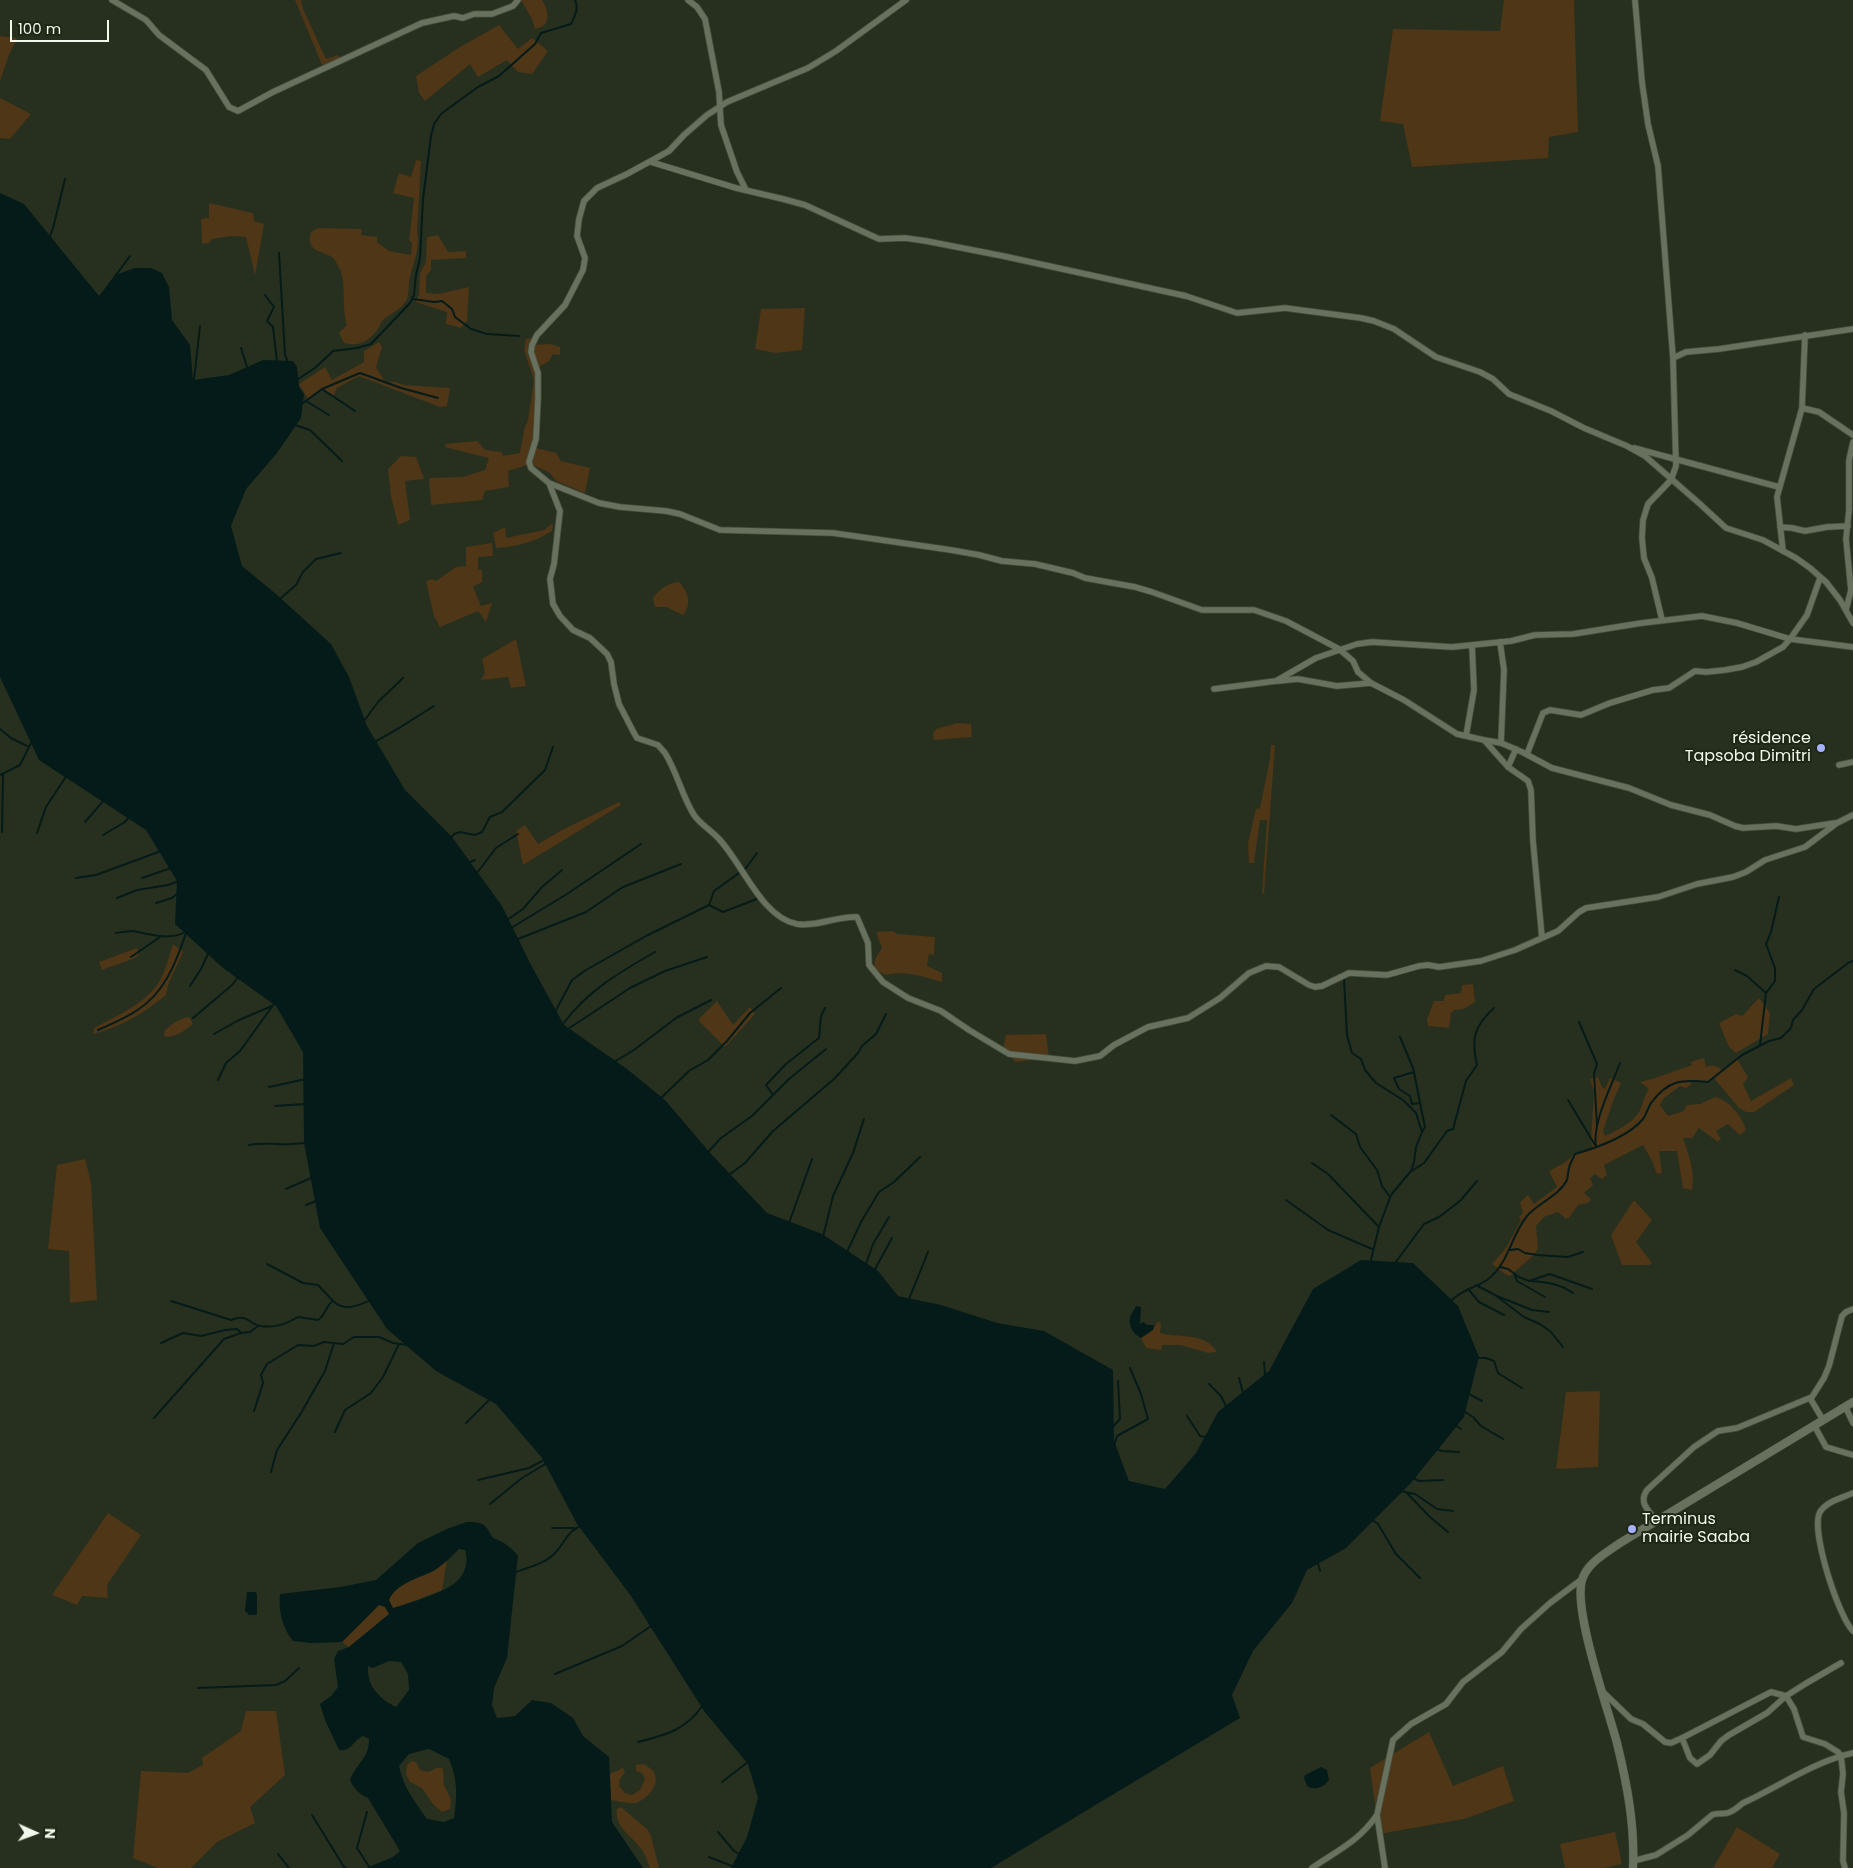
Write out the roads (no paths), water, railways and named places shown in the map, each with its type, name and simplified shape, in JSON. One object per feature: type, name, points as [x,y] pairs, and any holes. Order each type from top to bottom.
[{"type":"street","points":[[112,0],[146,20],[164,39],[206,70],[229,107],[238,111],[273,92],[422,23],[454,16],[463,18],[474,14],[492,14],[513,6],[518,0]]},
{"type":"street","points":[[906,0],[836,51],[808,68],[720,106],[684,135],[669,151],[651,162],[597,188],[584,201],[577,236],[584,258],[584,270],[565,305],[537,335],[532,345],[531,352],[538,373],[538,398],[535,443],[529,462],[531,468],[549,483],[599,503],[680,514],[720,530],[834,533],[951,550],[1002,561],[1035,564],[1073,573],[1085,578],[1152,592],[1202,610],[1240,609],[1261,611],[1286,621],[1339,649],[1353,661],[1358,672],[1371,683],[1404,700],[1457,734],[1501,743],[1527,754],[1552,768],[1629,788],[1671,805],[1710,815],[1743,828],[1776,826],[1796,829],[1837,823]]},
{"type":"street","points":[[1635,0],[1646,107],[1658,166],[1673,358],[1676,466],[1671,480],[1648,504],[1642,538],[1644,558],[1652,578],[1662,620]]},
{"type":"street","points":[[694,1],[705,19],[720,106],[719,118],[723,133],[737,172],[746,190]]},
{"type":"street","points":[[651,162],[805,205],[879,239],[905,238],[1003,256],[1186,296],[1237,313],[1285,308],[1374,321],[1394,329],[1436,357],[1480,372],[1493,379],[1509,394],[1551,411],[1645,456],[1726,528],[1763,540],[1810,568],[1840,600],[1853,623]]},
{"type":"street","points":[[1673,358],[1686,352],[1719,349],[1853,329]]},
{"type":"street","points":[[1783,551],[1777,497],[1778,487],[1802,408],[1805,335]]},
{"type":"street","points":[[1802,408],[1819,412],[1853,435]]},
{"type":"street","points":[[1846,610],[1851,590],[1852,569],[1846,539],[1848,526],[1849,460],[1853,442]]},
{"type":"street","points":[[1627,446],[1778,487]]},
{"type":"street","points":[[549,483],[560,511],[554,564],[550,579],[553,604],[572,630],[590,638],[610,657],[618,704],[638,738],[658,745],[665,753],[699,821],[730,852],[756,891],[775,914],[796,924],[808,925],[822,924],[845,917],[857,917],[868,943],[869,965],[883,982],[908,998],[941,1011],[1009,1054],[1069,1061],[1100,1056],[1114,1045],[1148,1027],[1188,1018],[1220,998],[1249,973],[1266,966],[1279,967],[1309,985],[1322,986],[1349,973],[1387,975],[1420,966],[1439,967],[1481,961],[1558,931],[1586,908],[1658,897],[1697,884],[1733,877],[1746,872],[1765,860],[1804,847],[1837,823],[1853,815]]},
{"type":"street","points":[[1780,527],[1804,531],[1848,526]]},
{"type":"street","points":[[1527,754],[1542,713],[1546,711],[1581,715],[1610,703],[1653,690],[1669,688],[1695,670],[1706,672],[1742,667],[1756,662],[1783,647],[1808,615],[1820,578]]},
{"type":"street","points":[[1276,681],[1316,658],[1357,644],[1372,642],[1452,646],[1472,645],[1535,635],[1573,634],[1662,620],[1707,616],[1767,631],[1790,639],[1853,647]]},
{"type":"street","points":[[1500,642],[1504,670],[1501,743]]},
{"type":"street","points":[[1466,736],[1474,690],[1472,645]]},
{"type":"street","points":[[1214,689],[1298,679],[1337,686],[1371,683]]},
{"type":"street","points":[[1484,740],[1508,767],[1528,781],[1531,790],[1533,842],[1542,938]]},
{"type":"street","points":[[1508,767],[1516,749]]},
{"type":"street","points":[[1839,766],[1853,762]]},
{"type":"street","points":[[1657,1521],[1643,1502],[1642,1497],[1646,1490],[1694,1447],[1718,1431],[1737,1428],[1810,1398],[1820,1386],[1826,1372],[1842,1316],[1853,1309]]},
{"type":"street","points":[[1810,1398],[1823,1420]]},
{"type":"street","points":[[1386,1868],[1377,1815],[1392,1745],[1397,1736],[1410,1724],[1446,1704],[1463,1682],[1502,1652],[1520,1629],[1582,1579],[1590,1566],[1603,1555],[1853,1402]]},
{"type":"street","points":[[1845,1406],[1853,1423]]},
{"type":"street","points":[[1814,1425],[1826,1447],[1853,1454]]},
{"type":"street","points":[[1853,1493],[1824,1507],[1818,1518],[1818,1530],[1821,1548],[1841,1613],[1853,1631]]},
{"type":"street","points":[[1582,1579],[1580,1593],[1585,1624],[1616,1741],[1629,1800],[1633,1866],[1656,1856],[1688,1835],[1712,1815],[1716,1813],[1729,1813],[1828,1760],[1853,1753]]},
{"type":"street","points":[[1682,1738],[1690,1758],[1694,1763],[1700,1764],[1710,1755],[1721,1740],[1767,1713],[1786,1696],[1841,1663]]},
{"type":"street","points":[[1602,1691],[1631,1719],[1643,1724],[1665,1742],[1671,1743],[1771,1692],[1786,1696],[1794,1709],[1804,1738],[1825,1744],[1841,1756],[1843,1774],[1841,1792],[1844,1813],[1843,1861],[1845,1868]]},
{"type":"street","points":[[1312,1868],[1356,1839],[1377,1815]]},
{"type":"water","points":[[0,193],[24,204],[99,296],[118,274],[135,268],[151,268],[162,273],[169,287],[172,320],[190,345],[193,380],[229,375],[263,360],[293,361],[297,367],[299,387],[304,394],[301,418],[277,453],[246,489],[231,526],[242,566],[331,644],[349,677],[367,726],[405,790],[452,837],[502,906],[530,963],[564,1025],[627,1069],[665,1100],[712,1155],[767,1213],[822,1234],[878,1271],[898,1296],[941,1305],[997,1323],[1044,1331],[1113,1370],[1114,1441],[1129,1481],[1165,1489],[1196,1453],[1218,1412],[1269,1371],[1313,1289],[1361,1260],[1413,1263],[1458,1306],[1479,1357],[1464,1417],[1411,1483],[1346,1548],[1307,1570],[1292,1603],[1253,1651],[1232,1695],[1240,1718],[991,1868],[731,1868],[747,1837],[758,1798],[748,1764],[704,1711],[631,1596],[577,1524],[542,1458],[496,1404],[436,1371],[387,1329],[320,1228],[304,1143],[303,1052],[276,1006],[223,968],[175,924],[177,881],[146,830],[39,760],[0,677]]},
{"type":"water","points":[[1136,1306],[1141,1307],[1140,1324],[1143,1322],[1147,1325],[1154,1325],[1153,1330],[1141,1338],[1134,1332],[1130,1324],[1131,1316]]},
{"type":"water","points":[[467,1522],[481,1523],[493,1538],[507,1545],[518,1556],[507,1658],[494,1688],[492,1705],[497,1718],[515,1716],[532,1700],[551,1703],[573,1718],[583,1736],[609,1757],[612,1822],[643,1868],[366,1868],[393,1857],[400,1851],[368,1798],[357,1791],[350,1780],[365,1756],[369,1739],[363,1736],[350,1748],[339,1750],[320,1704],[331,1696],[338,1687],[334,1659],[338,1651],[349,1647],[389,1614],[385,1607],[379,1605],[342,1642],[312,1643],[293,1641],[286,1631],[282,1619],[280,1594],[340,1587],[376,1580],[418,1543],[449,1528]],"holes":[[[459,1549],[465,1550],[466,1563],[462,1576],[456,1582],[435,1594],[393,1608],[389,1600],[397,1589],[435,1570]],[[389,1661],[401,1662],[408,1674],[409,1690],[396,1707],[379,1696],[372,1686],[368,1666],[373,1668]],[[429,1749],[449,1759],[456,1788],[454,1818],[444,1822],[427,1819],[406,1788],[401,1774],[399,1766],[409,1754]]]},
{"type":"water","points":[[247,1592],[256,1592],[256,1615],[249,1615],[245,1611]]},
{"type":"water","points":[[1321,1767],[1327,1770],[1329,1780],[1325,1785],[1319,1787],[1307,1786],[1304,1778],[1305,1775]]},
{"type":"waterway","points":[[298,379],[315,368],[333,351],[371,344],[410,303],[414,295],[420,258],[423,199],[434,124],[441,114],[478,87],[499,76],[535,44],[541,33],[571,24],[577,9],[575,0]]},
{"type":"waterway","points":[[49,239],[65,179]]},
{"type":"waterway","points":[[279,253],[285,355],[288,362]]},
{"type":"waterway","points":[[99,298],[130,256]]},
{"type":"waterway","points":[[265,295],[274,307],[267,321],[273,327],[277,362]]},
{"type":"waterway","points":[[413,299],[434,302],[442,301],[452,309],[455,317],[471,329],[487,334],[519,336]]},
{"type":"waterway","points":[[194,380],[200,326]]},
{"type":"waterway","points":[[241,348],[247,367]]},
{"type":"waterway","points":[[303,403],[322,389],[360,373],[401,388],[438,398]]},
{"type":"waterway","points":[[322,389],[355,411]]},
{"type":"waterway","points":[[306,401],[329,415]]},
{"type":"waterway","points":[[295,425],[310,430],[342,461]]},
{"type":"waterway","points":[[280,599],[296,585],[303,572],[316,559],[341,553]]},
{"type":"waterway","points":[[364,721],[378,702],[403,678]]},
{"type":"waterway","points":[[374,742],[434,706]]},
{"type":"waterway","points":[[0,729],[11,738],[27,746]]},
{"type":"waterway","points":[[0,775],[20,765],[32,741]]},
{"type":"waterway","points":[[451,838],[454,834],[460,832],[475,835],[482,832],[490,817],[502,812],[545,770],[553,747]]},
{"type":"waterway","points":[[2,832],[3,774]]},
{"type":"waterway","points":[[37,833],[46,807],[67,775]]},
{"type":"waterway","points":[[85,822],[105,799]]},
{"type":"waterway","points":[[103,835],[125,822],[130,816]]},
{"type":"waterway","points":[[477,873],[496,848],[518,834]]},
{"type":"waterway","points":[[511,928],[567,894],[641,844]]},
{"type":"waterway","points":[[76,878],[96,875],[161,851]]},
{"type":"waterway","points":[[555,1012],[572,980],[646,936],[709,905],[714,891],[746,868],[757,853]]},
{"type":"waterway","points":[[468,863],[475,860]]},
{"type":"waterway","points":[[518,939],[586,912],[623,887],[681,864]]},
{"type":"waterway","points":[[142,878],[171,868]]},
{"type":"waterway","points":[[507,920],[523,909],[542,887],[562,870]]},
{"type":"waterway","points":[[117,898],[137,890],[168,885],[179,881]]},
{"type":"waterway","points":[[156,903],[172,898],[177,894]]},
{"type":"waterway","points":[[1760,1045],[1766,993],[1775,981],[1775,968],[1766,944],[1771,932],[1779,897]]},
{"type":"waterway","points":[[709,905],[723,912],[757,899]]},
{"type":"waterway","points":[[116,933],[133,931],[152,935],[172,936],[185,932]]},
{"type":"waterway","points":[[98,1030],[131,1014],[154,996],[168,977],[186,933]]},
{"type":"waterway","points":[[131,957],[160,937]]},
{"type":"waterway","points":[[563,1024],[572,1012],[593,992],[655,952]]},
{"type":"waterway","points":[[190,986],[208,954]]},
{"type":"waterway","points":[[568,1029],[630,988],[665,971],[707,957]]},
{"type":"waterway","points":[[1451,1301],[1459,1294],[1487,1280],[1500,1266],[1527,1216],[1563,1186],[1567,1180],[1569,1166],[1575,1154],[1602,1145],[1629,1131],[1643,1119],[1657,1095],[1670,1085],[1683,1081],[1708,1082],[1742,1055],[1769,1041],[1781,1038],[1791,1028],[1793,1020],[1802,1010],[1814,989],[1853,961]]},
{"type":"waterway","points":[[1735,970],[1747,976],[1766,993]]},
{"type":"waterway","points":[[193,1018],[232,985],[239,976]]},
{"type":"waterway","points":[[1344,979],[1347,1035],[1352,1053],[1361,1059],[1365,1070],[1376,1083],[1403,1100],[1416,1113],[1422,1132],[1416,1147],[1411,1171]]},
{"type":"waterway","points":[[660,1099],[689,1071],[708,1060],[727,1041],[750,1013],[781,988]]},
{"type":"waterway","points":[[614,1062],[634,1050],[676,1018],[711,1000]]},
{"type":"waterway","points":[[218,1080],[226,1063],[240,1051],[274,1004]]},
{"type":"waterway","points":[[214,1034],[239,1020],[272,1006]]},
{"type":"waterway","points":[[773,1095],[766,1085],[786,1064],[819,1038],[821,1016],[825,1008]]},
{"type":"waterway","points":[[1371,1260],[1379,1227],[1391,1195],[1410,1172],[1424,1163],[1447,1131],[1453,1129],[1466,1081],[1477,1065],[1474,1040],[1478,1027],[1494,1008]]},
{"type":"waterway","points":[[730,1174],[745,1163],[773,1131],[834,1079],[862,1046],[876,1034],[886,1014]]},
{"type":"waterway","points":[[1579,1022],[1597,1064],[1594,1074],[1597,1126]]},
{"type":"waterway","points":[[1400,1037],[1413,1068],[1425,1127],[1422,1132]]},
{"type":"waterway","points":[[708,1152],[721,1138],[752,1116],[789,1079],[826,1049]]},
{"type":"waterway","points":[[1596,1147],[1599,1116],[1620,1063]]},
{"type":"waterway","points":[[1414,1072],[1420,1103],[1412,1104],[1410,1096],[1399,1089],[1394,1078],[1414,1072]]},
{"type":"waterway","points":[[269,1087],[306,1079]]},
{"type":"waterway","points":[[1568,1100],[1595,1145]]},
{"type":"waterway","points":[[275,1106],[305,1104]]},
{"type":"waterway","points":[[1331,1115],[1356,1134],[1360,1147],[1377,1170],[1382,1186],[1390,1197]]},
{"type":"waterway","points":[[823,1237],[833,1196],[853,1153],[864,1119]]},
{"type":"waterway","points":[[249,1145],[306,1143]]},
{"type":"waterway","points":[[847,1252],[861,1222],[879,1192],[894,1182],[920,1157]]},
{"type":"waterway","points":[[789,1223],[812,1159]]},
{"type":"waterway","points":[[1312,1163],[1328,1174],[1379,1227]]},
{"type":"waterway","points":[[286,1189],[311,1178]]},
{"type":"waterway","points":[[1395,1263],[1424,1224],[1439,1217],[1460,1201],[1477,1181]]},
{"type":"waterway","points":[[1286,1200],[1328,1230],[1372,1249]]},
{"type":"waterway","points":[[306,1205],[316,1201]]},
{"type":"waterway","points":[[866,1264],[873,1244],[889,1217]]},
{"type":"waterway","points":[[874,1271],[892,1238]]},
{"type":"waterway","points":[[1510,1250],[1518,1249],[1525,1253],[1568,1257],[1583,1252]]},
{"type":"waterway","points":[[909,1299],[928,1252]]},
{"type":"waterway","points":[[267,1264],[303,1283],[318,1285],[333,1301]]},
{"type":"waterway","points":[[1500,1267],[1508,1269],[1529,1281],[1550,1274],[1592,1289]]},
{"type":"waterway","points":[[1515,1276],[1517,1281],[1545,1297]]},
{"type":"waterway","points":[[1531,1281],[1553,1284],[1573,1293]]},
{"type":"waterway","points":[[1476,1285],[1495,1295],[1524,1317],[1540,1324],[1551,1332],[1563,1347]]},
{"type":"waterway","points":[[1468,1289],[1479,1302],[1504,1315]]},
{"type":"waterway","points":[[1497,1296],[1532,1310],[1549,1312]]},
{"type":"waterway","points":[[171,1301],[231,1320],[245,1318],[256,1325],[271,1326],[281,1325],[298,1317],[318,1320],[333,1301],[342,1306],[351,1307],[371,1300]]},
{"type":"waterway","points":[[154,1418],[224,1339],[250,1332],[258,1326]]},
{"type":"waterway","points":[[161,1343],[183,1333],[201,1336],[237,1329],[241,1333]]},
{"type":"waterway","points":[[254,1411],[263,1383],[261,1375],[267,1364],[298,1345],[314,1346],[324,1342],[343,1344],[354,1337],[379,1337],[393,1343],[407,1345]]},
{"type":"waterway","points":[[271,1472],[277,1450],[325,1371],[334,1343]]},
{"type":"waterway","points":[[335,1432],[345,1410],[371,1393],[383,1377],[399,1344]]},
{"type":"waterway","points":[[1478,1358],[1494,1361],[1498,1373],[1522,1388]]},
{"type":"waterway","points":[[1264,1362],[1265,1375]]},
{"type":"waterway","points":[[1114,1446],[1117,1436],[1148,1419],[1141,1394],[1130,1368]]},
{"type":"waterway","points":[[1239,1378],[1243,1393]]},
{"type":"waterway","points":[[1112,1428],[1120,1419],[1118,1381]]},
{"type":"waterway","points":[[1209,1384],[1221,1396],[1227,1408]]},
{"type":"waterway","points":[[1469,1394],[1482,1401]]},
{"type":"waterway","points":[[466,1423],[489,1400]]},
{"type":"waterway","points":[[1465,1412],[1473,1417],[1481,1426],[1503,1439]]},
{"type":"waterway","points":[[1187,1416],[1200,1436],[1206,1437]]},
{"type":"waterway","points":[[1455,1425],[1461,1429]]},
{"type":"waterway","points":[[1437,1449],[1459,1452]]},
{"type":"waterway","points":[[478,1480],[529,1468],[544,1460]]},
{"type":"waterway","points":[[490,1504],[522,1478],[547,1463]]},
{"type":"waterway","points":[[1413,1478],[1419,1481],[1443,1480]]},
{"type":"waterway","points":[[1400,1491],[1415,1494],[1437,1509],[1453,1511]]},
{"type":"waterway","points":[[1406,1492],[1431,1518],[1448,1532]]},
{"type":"waterway","points":[[1371,1519],[1378,1524],[1396,1554],[1420,1578]]},
{"type":"waterway","points":[[516,1572],[547,1560],[569,1534],[581,1526]]},
{"type":"waterway","points":[[552,1528],[574,1528]]},
{"type":"waterway","points":[[1318,1563],[1320,1571]]},
{"type":"waterway","points":[[555,1674],[622,1646],[651,1626]]},
{"type":"waterway","points":[[198,1688],[276,1685],[285,1681],[299,1668]]},
{"type":"waterway","points":[[638,1742],[675,1730],[690,1720],[703,1705]]},
{"type":"waterway","points":[[722,1782],[748,1762]]},
{"type":"waterway","points":[[367,1812],[357,1848],[370,1868]]},
{"type":"waterway","points":[[312,1815],[346,1868]]},
{"type":"waterway","points":[[718,1832],[734,1851],[741,1855]]},
{"type":"waterway","points":[[278,1854],[289,1868]]},
{"type":"waterway","points":[[709,1857],[732,1866]]},
{"type":"place","name":"résidence Tapsoba Dimitri","points":[[1821,748]]},
{"type":"place","name":"Terminus mairie Saaba","points":[[1632,1529]]}]
